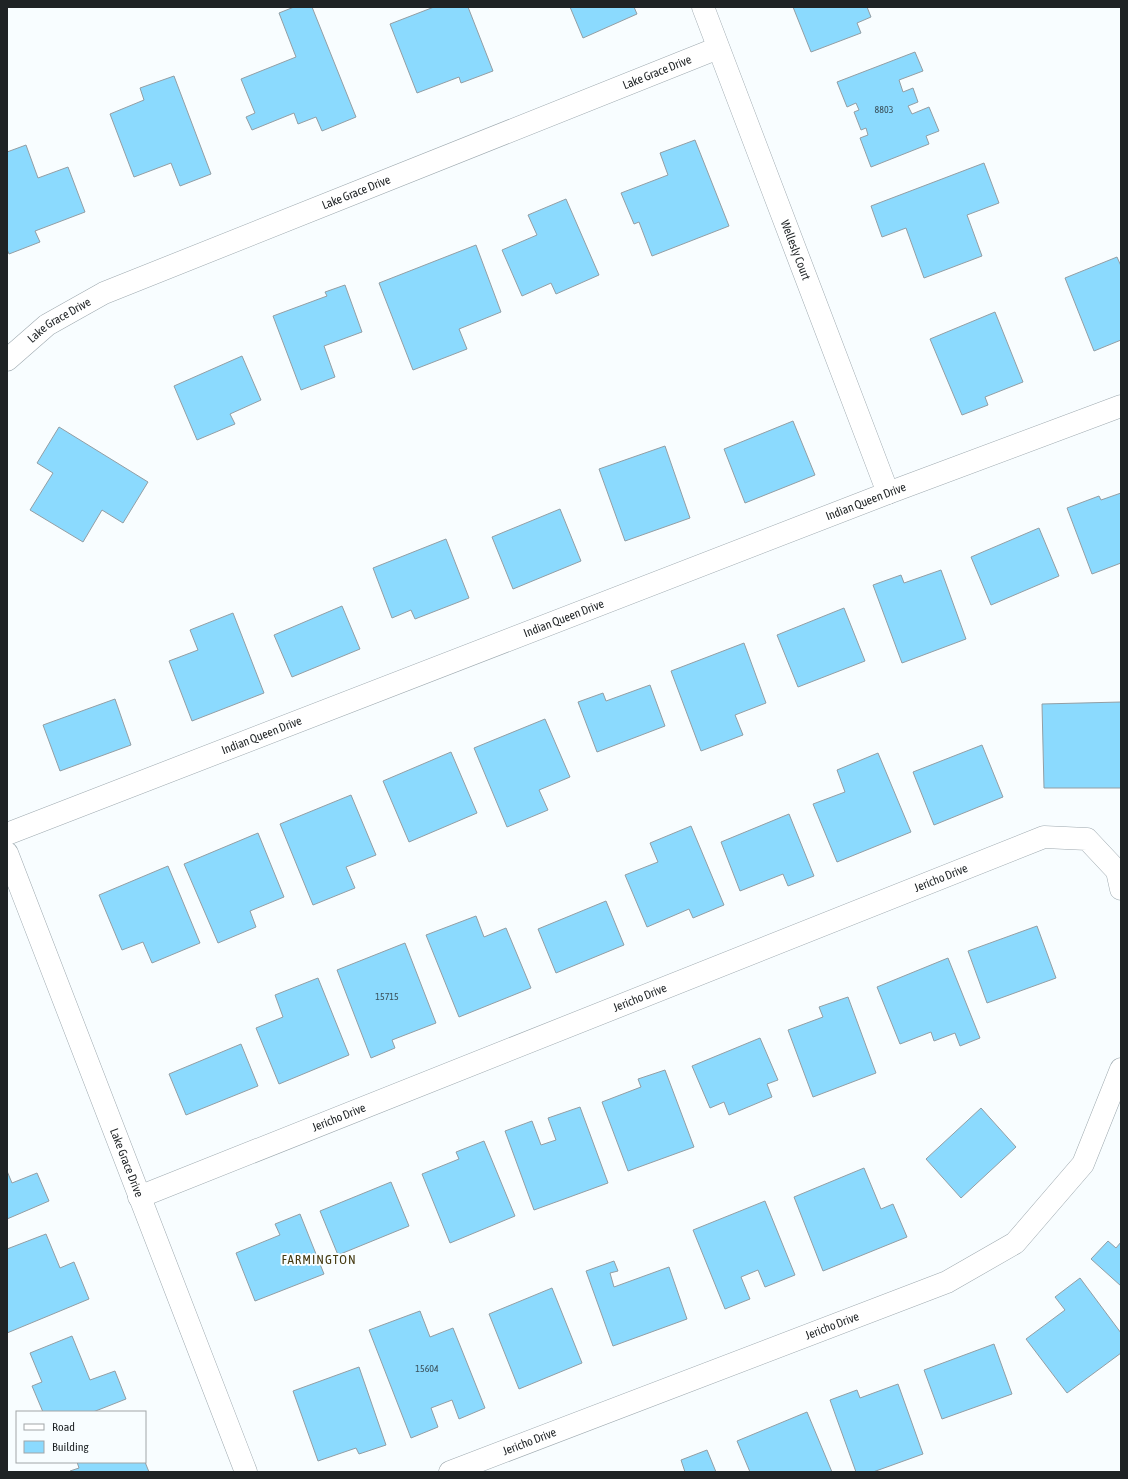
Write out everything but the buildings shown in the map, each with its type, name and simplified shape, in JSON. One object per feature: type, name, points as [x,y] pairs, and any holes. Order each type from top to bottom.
[{"type":"street","name":"Wellesly Court","points":[[703,7],[888,493]]},
{"type":"street","name":"Lake Grace Drive","points":[[7,360],[47,325],[104,293],[718,48]]},
{"type":"street","name":"Indian Queen Drive","points":[[7,834],[888,493],[1121,406]]},
{"type":"street","name":"Jericho Drive","points":[[139,1197],[1044,836],[1086,839],[1117,871],[1121,889]]},
{"type":"street","name":"Lake Grace Drive","points":[[7,853],[246,1472]]},
{"type":"street","name":"Jericho Drive","points":[[450,1472],[947,1282],[1015,1243],[1083,1164],[1121,1069]]},
{"type":"district","name":"FARMINGTON","points":[[319,1259]]}]
